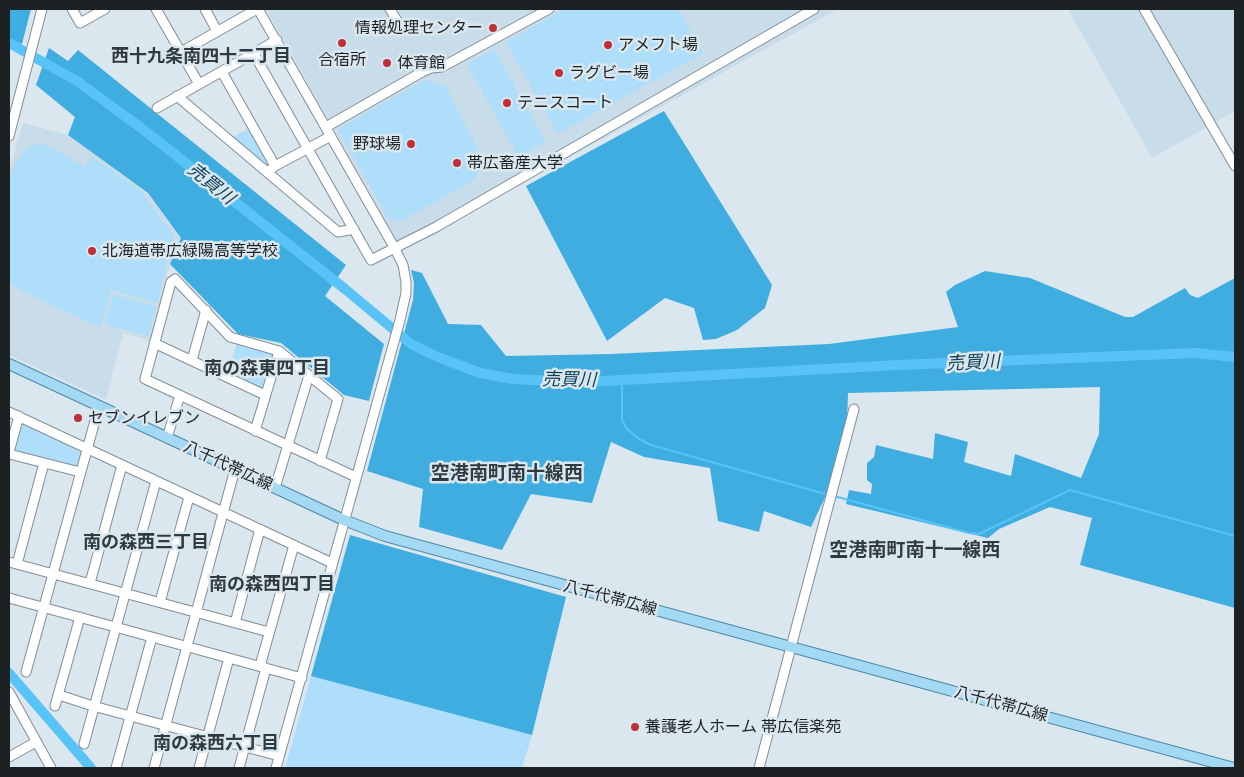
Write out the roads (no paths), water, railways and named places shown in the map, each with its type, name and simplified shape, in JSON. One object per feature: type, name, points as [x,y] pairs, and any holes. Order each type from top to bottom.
[{"type":"main road","name":"八千代帯広線","points":[[9,364],[344,520],[385,536],[1234,768]]},
{"type":"street","points":[[9,136],[42,9]]},
{"type":"street","points":[[72,9],[80,23],[105,9]]},
{"type":"street","points":[[156,9],[199,84]]},
{"type":"street","points":[[205,9],[218,31]]},
{"type":"street","points":[[181,52],[257,9],[277,40],[404,265],[406,293],[400,320],[276,768]]},
{"type":"street","points":[[390,9],[399,24]]},
{"type":"street","points":[[326,127],[422,72],[448,64],[549,9]]},
{"type":"street","points":[[254,54],[371,260],[436,227],[814,9]]},
{"type":"street","points":[[1144,9],[1235,166]]},
{"type":"street","points":[[157,108],[277,40]]},
{"type":"street","points":[[222,72],[275,166]]},
{"type":"street","points":[[177,96],[338,232],[354,228]]},
{"type":"street","points":[[268,173],[275,166],[331,136]]},
{"type":"street","points":[[320,461],[338,399],[279,351],[230,336],[175,279],[172,282],[145,380],[180,395],[255,431],[288,445],[320,461],[356,477]]},
{"type":"street","points":[[192,360],[206,310]]},
{"type":"street","points":[[154,343],[265,395]]},
{"type":"street","points":[[255,431],[279,351]]},
{"type":"street","points":[[275,488],[309,375]]},
{"type":"street","points":[[167,438],[180,395]]},
{"type":"street","points":[[26,672],[99,406]]},
{"type":"street","points":[[759,768],[854,409]]},
{"type":"street","points":[[9,412],[332,562]]},
{"type":"street","points":[[19,416],[9,453],[80,472]]},
{"type":"street","points":[[44,463],[13,563],[269,632]]},
{"type":"street","points":[[90,583],[122,465]]},
{"type":"street","points":[[154,768],[236,469]]},
{"type":"street","points":[[84,744],[156,481]]},
{"type":"street","points":[[160,602],[189,497]]},
{"type":"street","points":[[234,623],[260,529]]},
{"type":"street","points":[[238,768],[245,747],[269,632],[294,545]]},
{"type":"street","points":[[9,598],[302,678]]},
{"type":"street","points":[[55,706],[80,617]]},
{"type":"street","points":[[116,768],[152,637]]},
{"type":"street","points":[[199,768],[230,658]]},
{"type":"street","points":[[9,692],[51,768]]},
{"type":"street","points":[[58,695],[279,756]]},
{"type":"street","points":[[9,757],[36,742]]},
{"type":"waterway","name":"売買川","points":[[9,43],[77,81],[144,130],[345,289],[411,344],[438,357],[480,373],[513,379],[604,381],[898,365],[1195,353],[1235,357]]},
{"type":"waterway","points":[[622,380],[622,420],[627,429],[639,439],[651,445],[829,495]]},
{"type":"waterway","points":[[834,496],[969,533],[979,534],[1070,490],[1235,536]]},
{"type":"waterway","points":[[9,673],[91,768]]},
{"type":"place","name":"情報処理センター","points":[[493,28]]},
{"type":"place","name":"合宿所","points":[[342,43]]},
{"type":"place","name":"アメフト場","points":[[608,45]]},
{"type":"place","name":"体育館","points":[[387,63]]},
{"type":"place","name":"ラグビー場","points":[[559,73]]},
{"type":"place","name":"テニスコート","points":[[507,103]]},
{"type":"place","name":"野球場","points":[[411,144]]},
{"type":"place","name":"帯広畜産大学","points":[[457,163]]},
{"type":"place","name":"北海道帯広緑陽高等学校","points":[[92,251]]},
{"type":"place","name":"セブンイレブン","points":[[78,418]]},
{"type":"place","name":"養護老人ホーム 帯広信楽苑","points":[[635,727]]},
{"type":"district","name":"西十九条南四十二丁目","points":[[201,57]]},
{"type":"district","name":"南の森東四丁目","points":[[267,369]]},
{"type":"district","name":"空港南町南十線西","points":[[507,473]]},
{"type":"district","name":"南の森西三丁目","points":[[146,543]]},
{"type":"district","name":"空港南町南十一線西","points":[[915,550]]},
{"type":"district","name":"南の森西四丁目","points":[[272,585]]},
{"type":"district","name":"南の森西六丁目","points":[[216,744]]}]
